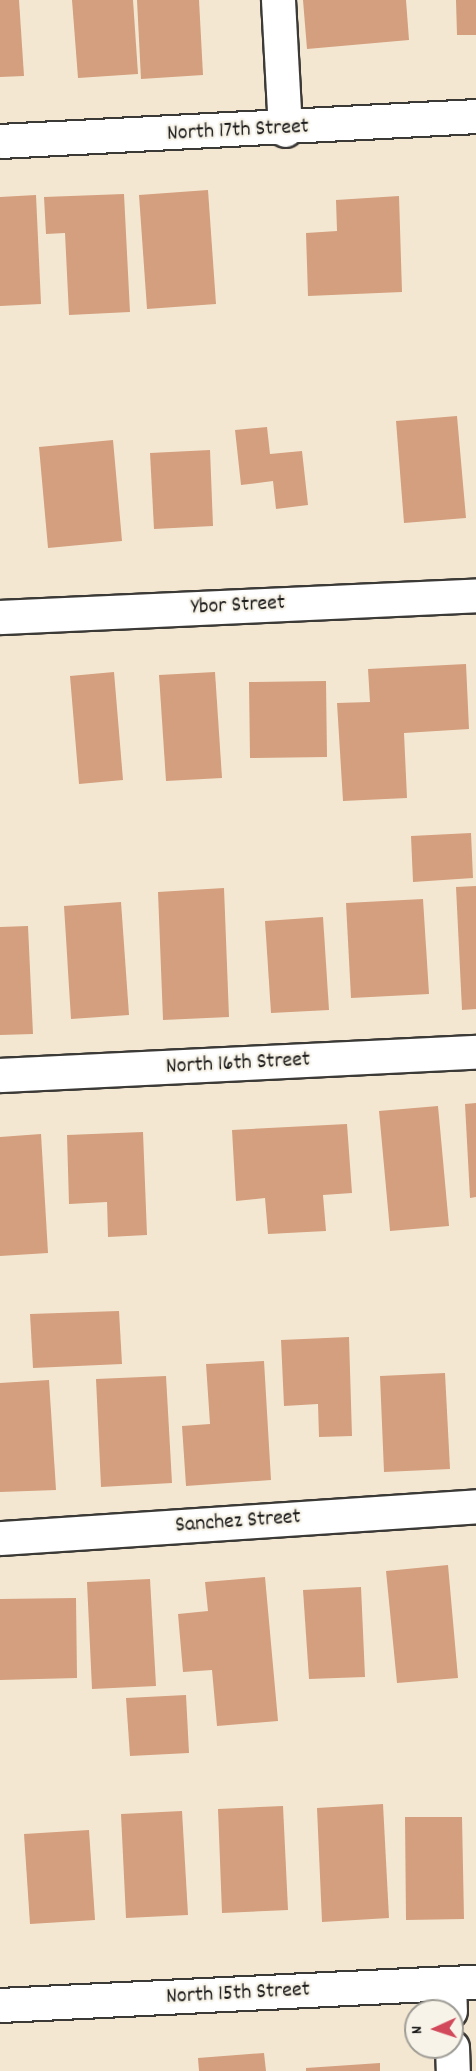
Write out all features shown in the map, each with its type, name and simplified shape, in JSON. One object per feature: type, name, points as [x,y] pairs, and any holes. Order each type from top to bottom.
[{"type":"street","points":[[278,0],[285,130]]},
{"type":"street","name":"North 17th Street","points":[[0,141],[285,130],[476,116]]},
{"type":"street","name":"Ybor Street","points":[[0,617],[476,595]]},
{"type":"street","name":"North 16th Street","points":[[0,1075],[476,1052]]},
{"type":"street","name":"Sanchez Street","points":[[0,1538],[476,1506]]},
{"type":"street","name":"North 15th Street","points":[[0,2006],[458,1992]]},
{"type":"building","points":[[0,0],[19,0],[24,76],[0,77]]},
{"type":"building","points":[[72,0],[133,0],[138,74],[78,78]]},
{"type":"building","points":[[137,0],[199,0],[203,75],[141,79]]},
{"type":"building","points":[[303,0],[406,0],[409,40],[307,49]]},
{"type":"building","points":[[456,0],[476,0],[476,35],[457,35]]},
{"type":"building","points":[[208,190],[216,304],[147,309],[139,195]]},
{"type":"building","points":[[124,194],[130,312],[69,315],[65,233],[46,234],[44,197]]},
{"type":"building","points":[[36,195],[41,304],[0,306],[0,197]]},
{"type":"building","points":[[399,196],[402,292],[308,296],[306,233],[337,231],[336,200]]},
{"type":"building","points":[[457,416],[466,518],[404,523],[396,421]]},
{"type":"building","points":[[267,427],[270,454],[302,451],[308,505],[276,509],[273,481],[241,485],[235,430]]},
{"type":"building","points":[[113,440],[122,541],[48,548],[39,447]]},
{"type":"building","points":[[210,450],[213,526],[154,529],[150,453]]},
{"type":"building","points":[[466,664],[469,729],[404,733],[407,798],[343,801],[337,703],[370,702],[368,669]]},
{"type":"building","points":[[114,672],[123,780],[79,784],[70,676]]},
{"type":"building","points":[[215,672],[222,778],[166,781],[159,675]]},
{"type":"building","points":[[326,681],[327,757],[250,758],[249,682]]},
{"type":"building","points":[[471,833],[473,878],[413,882],[411,836]]},
{"type":"building","points":[[476,886],[476,1009],[462,1010],[456,887]]},
{"type":"building","points":[[224,888],[229,1017],[163,1020],[158,892]]},
{"type":"building","points":[[423,899],[429,994],[351,998],[346,903]]},
{"type":"building","points":[[121,902],[129,1015],[71,1019],[64,906]]},
{"type":"building","points":[[323,917],[329,1010],[271,1013],[265,921]]},
{"type":"building","points":[[28,926],[33,1034],[0,1035],[0,927]]},
{"type":"building","points":[[476,1103],[476,1197],[470,1198],[465,1104]]},
{"type":"building","points":[[438,1106],[449,1226],[390,1231],[379,1111]]},
{"type":"building","points":[[347,1124],[352,1193],[323,1195],[326,1231],[268,1234],[265,1198],[236,1201],[232,1130]]},
{"type":"building","points":[[143,1132],[147,1235],[108,1237],[107,1202],[69,1204],[67,1135]]},
{"type":"building","points":[[41,1134],[48,1253],[0,1256],[0,1137]]},
{"type":"building","points":[[119,1311],[122,1364],[33,1368],[30,1314]]},
{"type":"building","points":[[349,1337],[352,1436],[319,1437],[318,1404],[284,1406],[281,1340]]},
{"type":"building","points":[[264,1361],[271,1480],[186,1486],[182,1426],[210,1424],[206,1364]]},
{"type":"building","points":[[445,1373],[450,1469],[384,1472],[380,1376]]},
{"type":"building","points":[[166,1376],[172,1483],[101,1487],[96,1379]]},
{"type":"building","points":[[49,1380],[56,1490],[0,1492],[0,1383]]},
{"type":"building","points":[[448,1565],[458,1678],[397,1683],[386,1571]]},
{"type":"building","points":[[265,1577],[278,1721],[217,1726],[212,1670],[183,1672],[178,1614],[208,1611],[205,1582]]},
{"type":"building","points":[[150,1579],[156,1686],[92,1689],[87,1582]]},
{"type":"building","points":[[361,1587],[365,1677],[309,1679],[303,1590]]},
{"type":"building","points":[[76,1598],[77,1678],[0,1680],[0,1599]]},
{"type":"building","points":[[186,1695],[189,1753],[130,1756],[126,1698]]},
{"type":"building","points":[[383,1804],[389,1918],[322,1922],[317,1808]]},
{"type":"building","points":[[283,1806],[288,1910],[222,1913],[218,1809]]},
{"type":"building","points":[[182,1811],[188,1915],[126,1918],[121,1814]]},
{"type":"building","points":[[405,1817],[462,1817],[464,1919],[406,1920]]},
{"type":"building","points":[[89,1830],[95,1920],[30,1924],[24,1834]]},
{"type":"building","points":[[264,2053],[266,2071],[199,2071],[198,2058]]},
{"type":"building","points":[[380,2063],[380,2071],[306,2071],[306,2068]]}]
